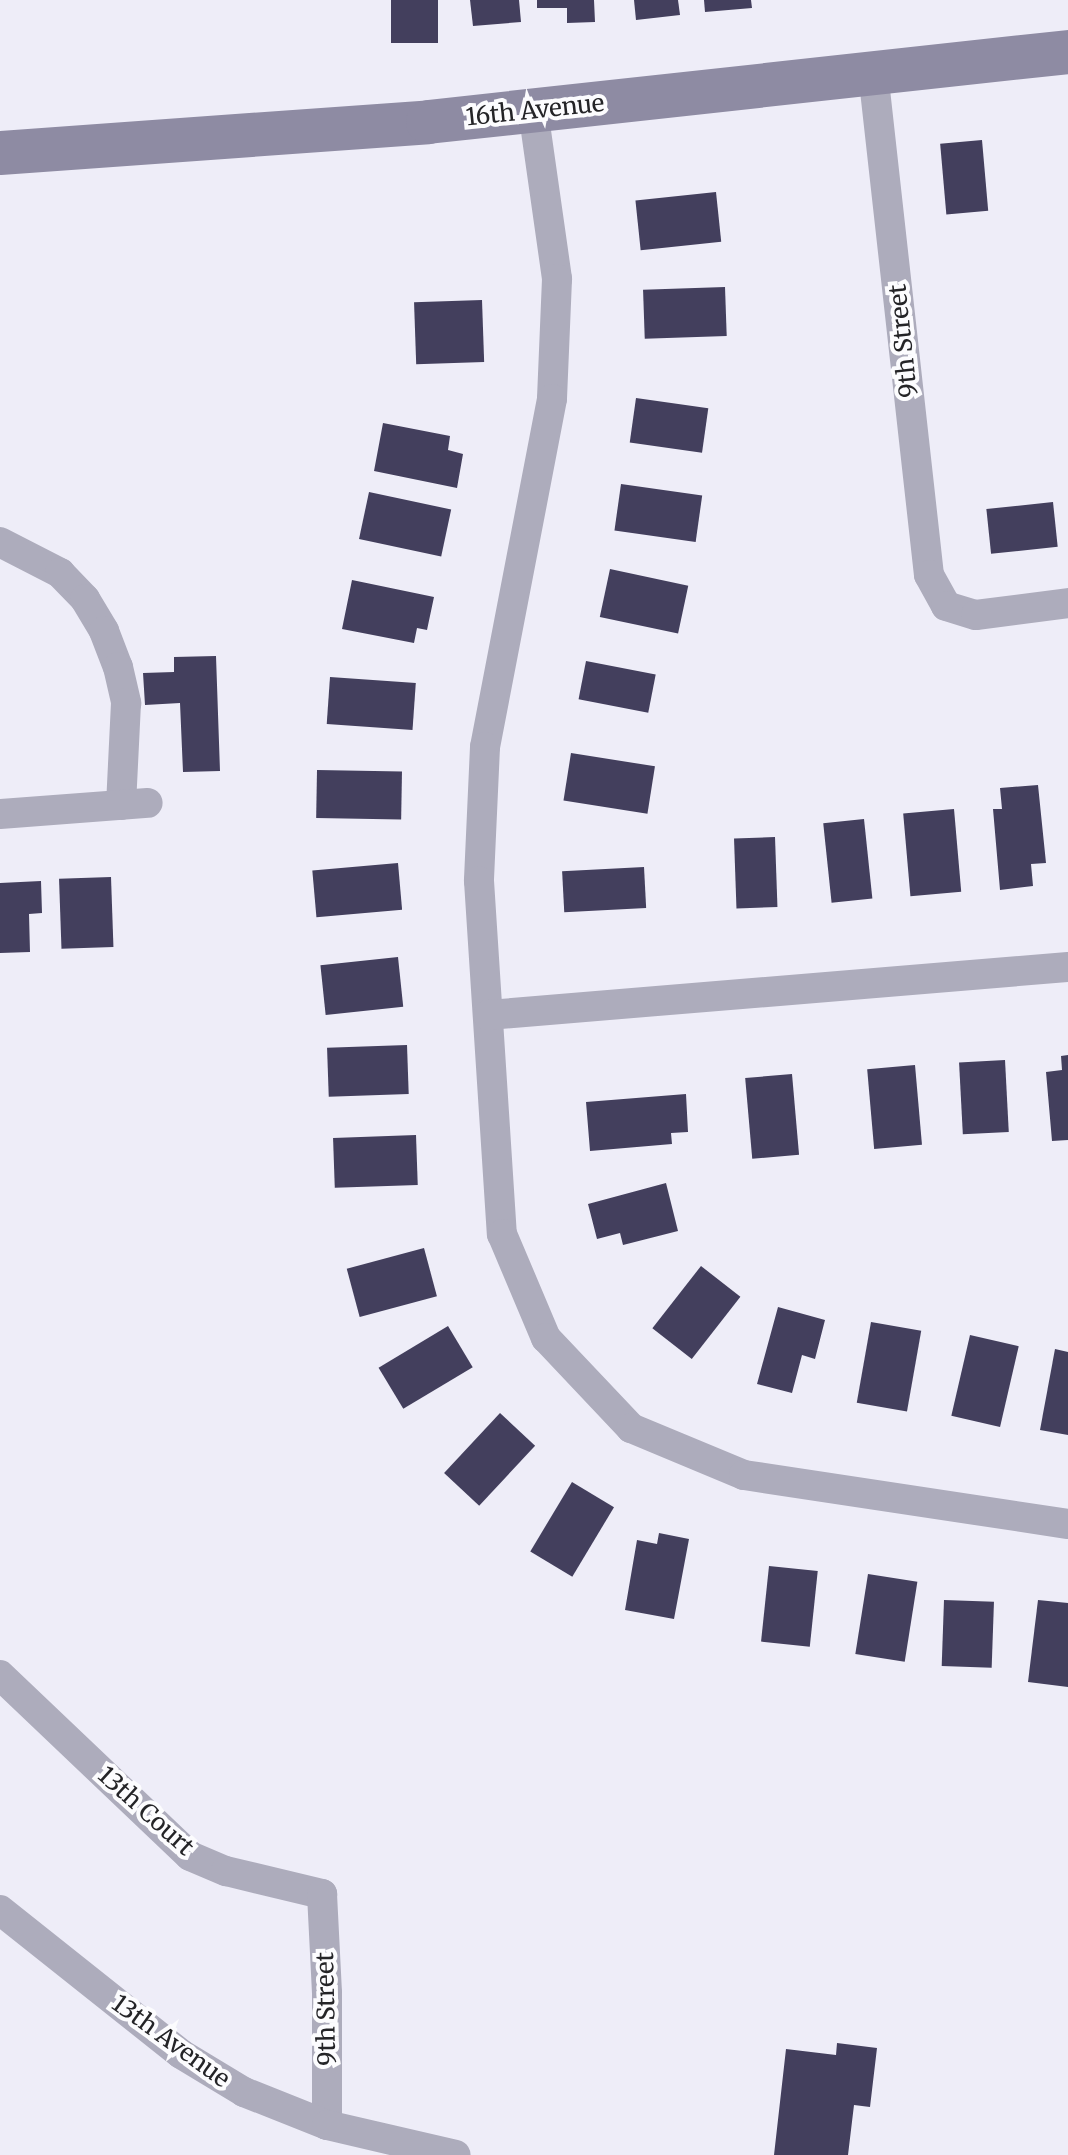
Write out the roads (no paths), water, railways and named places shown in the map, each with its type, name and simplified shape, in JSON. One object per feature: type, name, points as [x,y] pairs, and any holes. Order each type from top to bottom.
[{"type":"street","name":"16th Avenue","points":[[0,153],[428,122],[1068,52]]},
{"type":"street","name":"9th Street","points":[[873,72],[929,575],[946,606],[976,615],[1068,603]]},
{"type":"street","points":[[533,110],[557,279],[552,399],[485,747],[479,881],[502,1234],[546,1338],[631,1428],[744,1475],[1068,1524]]},
{"type":"street","points":[[0,542],[60,573],[85,599],[104,631],[118,667],[126,703],[134,804],[0,814]]},
{"type":"street","points":[[488,1015],[1068,967]]},
{"type":"street","name":"13th Court","points":[[0,1675],[190,1856],[226,1871],[322,1894]]},
{"type":"street","name":"9th Street","points":[[322,1894],[327,1993],[327,2125]]},
{"type":"street","name":"13th Avenue","points":[[0,1910],[181,2054],[257,2098],[327,2125],[456,2155]]}]
